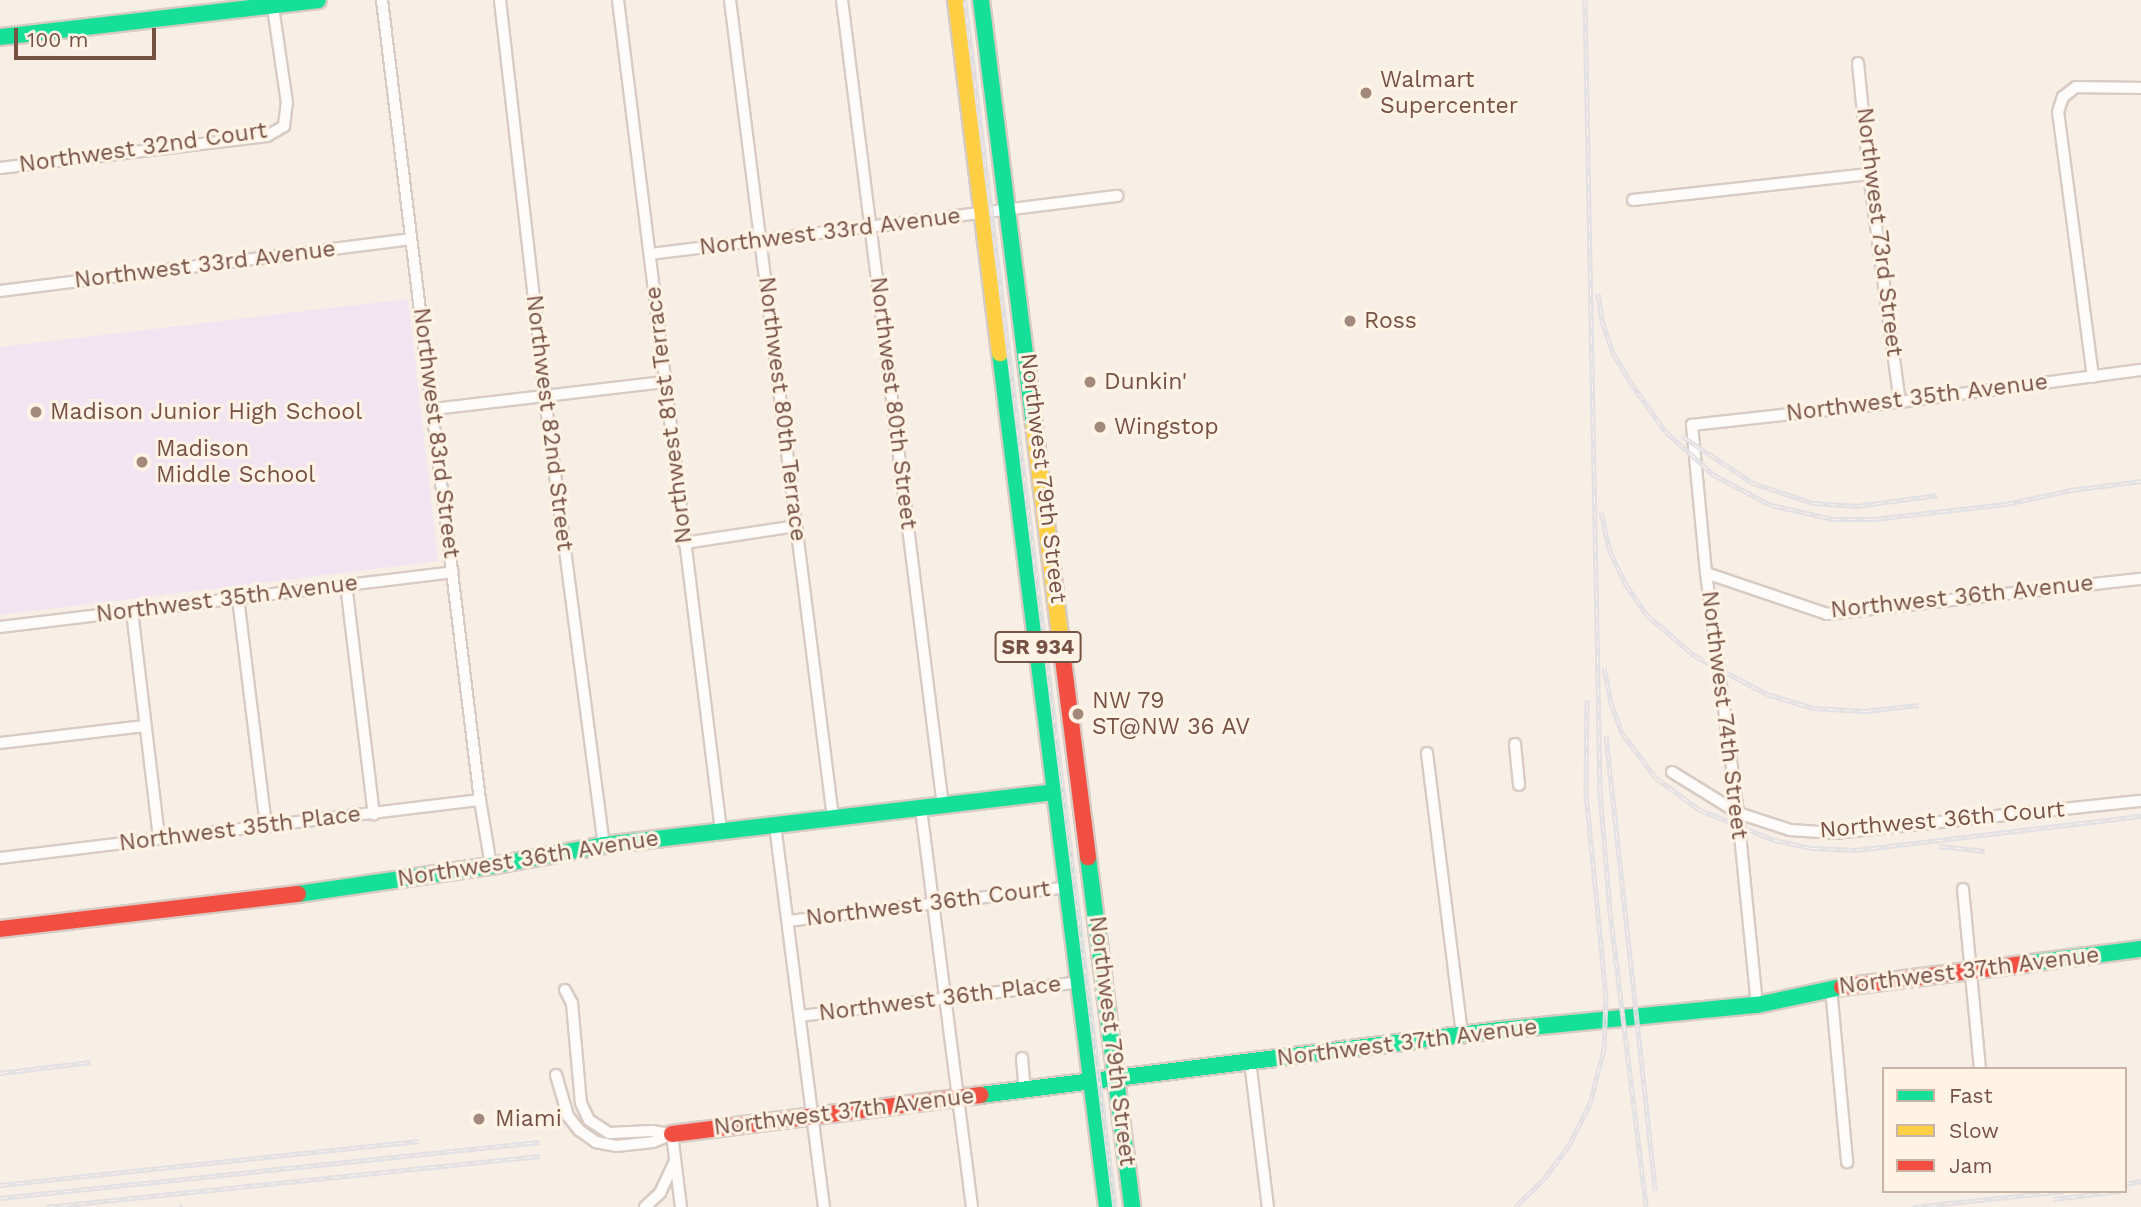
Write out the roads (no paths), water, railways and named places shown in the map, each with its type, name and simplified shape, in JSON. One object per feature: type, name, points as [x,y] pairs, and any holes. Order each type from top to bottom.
[{"type":"main road","points":[[0,37],[272,3],[318,0]]},
{"type":"main road","name":"Northwest 79th Street","points":[[956,0],[985,213],[1107,1207]]},
{"type":"main road","name":"Northwest 79th Street","points":[[981,0],[1118,1078],[1132,1207]]},
{"type":"main road","name":"Northwest 36th Avenue","points":[[0,929],[282,896],[491,866],[604,845],[1055,792]]},
{"type":"main road","name":"Northwest 37th Avenue","points":[[673,1134],[1462,1034],[1757,1005],[1831,988],[2141,949]]},
{"type":"street","name":"Northwest 83rd Street","points":[[382,0],[480,800],[491,866]]},
{"type":"street","name":"Northwest 82nd Street","points":[[500,0],[545,398],[604,845]]},
{"type":"street","name":"Northwest 81st Terrace","points":[[618,0],[721,831]]},
{"type":"street","name":"Northwest 80th Terrace","points":[[730,0],[833,818]]},
{"type":"street","name":"Northwest 80th Street","points":[[842,0],[943,806]]},
{"type":"street","name":"Northwest 32nd Court","points":[[0,168],[267,136],[284,126],[287,103],[272,3]]},
{"type":"street","name":"Northwest 73rd Street","points":[[1858,63],[1869,174],[1900,402]]},
{"type":"street","points":[[2093,377],[2059,112],[2063,97],[2076,87],[2141,88]]},
{"type":"street","points":[[1633,200],[1869,174]]},
{"type":"street","name":"Northwest 33rd Avenue","points":[[650,254],[1117,196]]},
{"type":"street","name":"Northwest 33rd Avenue","points":[[0,290],[411,239]]},
{"type":"street","name":"Northwest 35th Avenue","points":[[1692,425],[1900,402],[2141,370]]},
{"type":"street","points":[[434,409],[665,382]]},
{"type":"street","name":"Northwest 74th Street","points":[[1692,425],[1706,573],[1738,813],[1757,1005]]},
{"type":"street","points":[[684,543],[796,526]]},
{"type":"street","name":"Northwest 35th Avenue","points":[[0,627],[453,572]]},
{"type":"street","name":"Northwest 36th Avenue","points":[[1706,573],[1827,614],[2141,579]]},
{"type":"street","points":[[346,584],[373,814]]},
{"type":"street","points":[[238,598],[265,825]]},
{"type":"street","points":[[132,611],[159,838]]},
{"type":"street","points":[[0,743],[144,726]]},
{"type":"street","points":[[1514,744],[1519,785]]},
{"type":"street","points":[[1427,752],[1462,1034]]},
{"type":"street","name":"Northwest 36th Court","points":[[1672,772],[1738,813],[1790,830],[1835,833],[2141,801]]},
{"type":"street","name":"Northwest 35th Place","points":[[0,858],[480,800]]},
{"type":"street","points":[[921,809],[972,1207]]},
{"type":"street","points":[[775,825],[824,1207]]},
{"type":"street","name":"Northwest 36th Court","points":[[788,921],[1068,887]]},
{"type":"street","points":[[1963,889],[1980,1067]]},
{"type":"street","name":"Northwest 36th Place","points":[[800,1016],[1080,982]]},
{"type":"street","points":[[1831,988],[1847,1162]]},
{"type":"street","name":"Northwest 37th Avenue","points":[[565,990],[572,1003],[581,1103],[589,1120],[609,1133],[652,1131],[673,1134]]},
{"type":"street","points":[[1022,1058],[1025,1090]]},
{"type":"street","points":[[1250,1061],[1268,1207]]},
{"type":"street","name":"Northwest 37th Avenue","points":[[556,1074],[561,1082],[567,1113],[576,1126],[592,1139],[621,1146],[653,1142],[673,1134]]},
{"type":"street","points":[[673,1134],[681,1207]]},
{"type":"street","points":[[646,1207],[660,1193],[676,1161]]},
{"type":"railway","points":[[965,0],[1115,1207]]},
{"type":"railway","points":[[1585,0],[1600,792],[1610,912],[1646,1207]]},
{"type":"railway","points":[[1598,293],[1602,321],[1613,353],[1665,431],[1714,475],[1771,505],[1833,519],[1874,519],[2006,504],[2072,490],[2141,481]]},
{"type":"railway","points":[[1682,436],[1753,483],[1813,503],[1857,506],[1937,495]]},
{"type":"railway","points":[[1601,512],[1610,552],[1626,585],[1647,615],[1695,656],[1767,694],[1813,708],[1865,711],[1919,705]]},
{"type":"railway","points":[[1604,667],[1611,703],[1622,733],[1656,778],[1700,810],[1774,840],[1811,848],[1856,850],[2141,816]]},
{"type":"railway","points":[[1515,1207],[1544,1179],[1569,1145],[1590,1104],[1604,1049],[1606,997],[1586,793],[1587,700]]},
{"type":"railway","points":[[1606,736],[1655,1190]]},
{"type":"railway","points":[[1939,846],[1985,851]]},
{"type":"railway","points":[[0,1073],[90,1062]]},
{"type":"railway","points":[[0,1185],[419,1141]]},
{"type":"railway","points":[[0,1198],[539,1142]]},
{"type":"railway","points":[[46,1207],[540,1156]]},
{"type":"railway","points":[[2127,1184],[2141,1181]]},
{"type":"railway","points":[[1913,1207],[2045,1193]]},
{"type":"railway","points":[[2053,1199],[2104,1193]]},
{"type":"place","name":"Walmart Supercenter","points":[[1366,93]]},
{"type":"place","name":"Ross","points":[[1350,321]]},
{"type":"place","name":"Dunkin'","points":[[1090,382]]},
{"type":"place","name":"Madison Junior High School","points":[[36,412]]},
{"type":"place","name":"Wingstop","points":[[1100,427]]},
{"type":"place","name":"Madison Middle School","points":[[142,462]]},
{"type":"place","name":"NW 79 ST@NW 36 AV","points":[[1078,714]]},
{"type":"place","name":"Miami","points":[[479,1119]]}]
